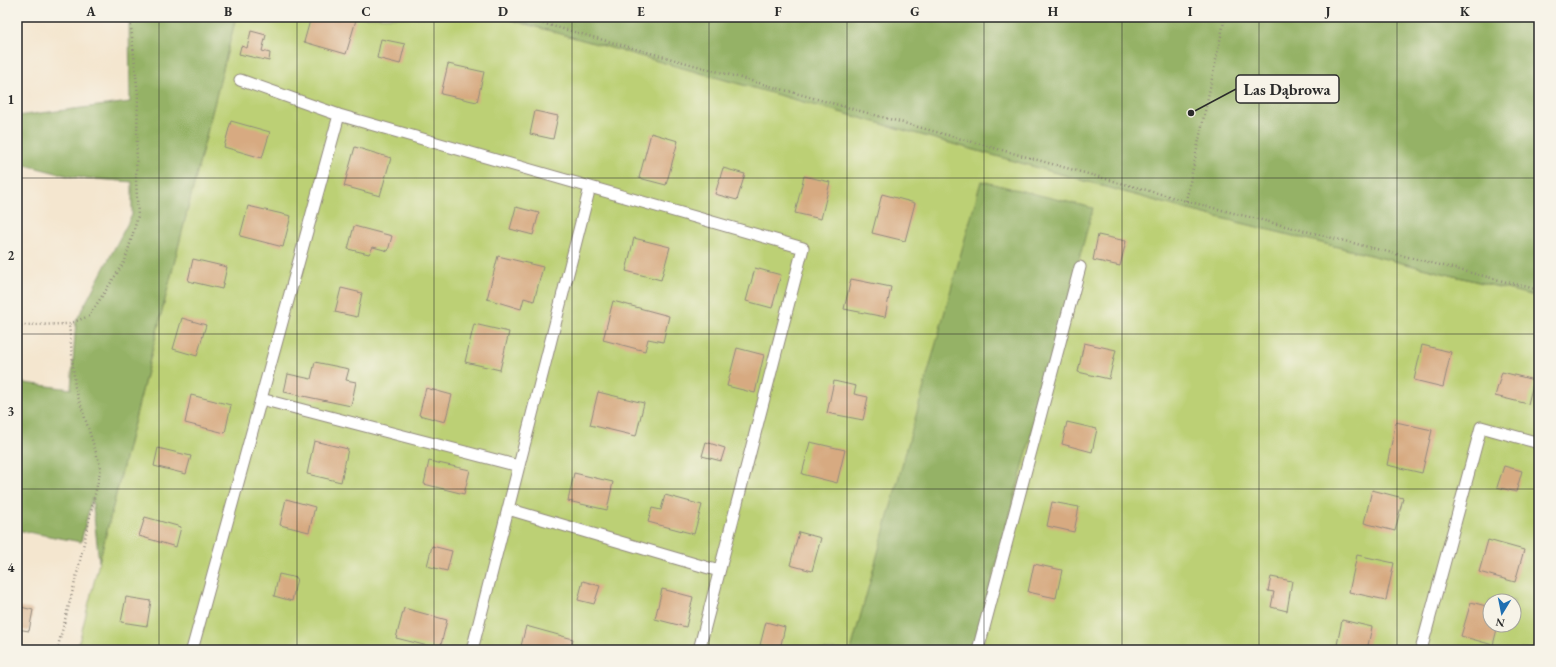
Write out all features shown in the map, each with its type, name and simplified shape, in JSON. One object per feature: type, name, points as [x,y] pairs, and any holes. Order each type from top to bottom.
[{"type":"lane","points":[[240,80],[339,115],[803,248],[699,650]]},
{"type":"lane","points":[[192,650],[339,115]]},
{"type":"lane","points":[[472,650],[590,187]]},
{"type":"lane","points":[[978,650],[1080,267]]},
{"type":"lane","points":[[261,398],[519,466]]},
{"type":"lane","points":[[1421,650],[1482,427],[1539,443]]},
{"type":"lane","points":[[508,509],[719,571]]},
{"type":"path","points":[[17,326],[69,324],[89,316],[125,262],[138,216],[136,180],[138,95],[130,17]]},
{"type":"path","points":[[520,17],[1186,201],[1539,290]]},
{"type":"path","points":[[1186,201],[1225,17]]},
{"type":"path","points":[[57,650],[76,578],[100,468],[75,387],[69,324]]},
{"type":"green space","points":[[129,17],[236,17],[99,562],[92,498],[81,542],[17,530],[17,382],[71,389],[76,321],[132,215],[132,182],[73,177],[17,163],[17,116],[130,102]]},
{"type":"green space","points":[[236,17],[501,17],[1185,209],[1539,297],[1539,650],[77,650]]},
{"type":"green space","points":[[501,17],[1539,17],[1539,297],[1185,209]]},
{"type":"green space","points":[[981,181],[1093,208],[973,650],[851,650]]},
{"type":"building","points":[[311,17],[344,17],[356,20],[346,54],[304,42]]},
{"type":"building","points":[[251,31],[266,35],[262,51],[270,53],[269,61],[239,54],[241,46],[247,48]]},
{"type":"building","points":[[381,39],[405,44],[400,64],[377,58]]},
{"type":"building","points":[[448,64],[484,72],[477,102],[441,94]]},
{"type":"building","points":[[535,111],[558,116],[553,139],[530,134]]},
{"type":"building","points":[[231,121],[270,132],[262,158],[224,147]]},
{"type":"building","points":[[651,133],[678,141],[666,185],[639,178]]},
{"type":"building","points":[[355,147],[391,158],[380,196],[344,186]]},
{"type":"building","points":[[723,168],[745,174],[737,200],[715,194]]},
{"type":"building","points":[[804,176],[830,182],[821,219],[795,213]]},
{"type":"building","points":[[882,194],[915,203],[905,241],[872,233]]},
{"type":"building","points":[[248,206],[291,216],[283,247],[240,236]]},
{"type":"building","points":[[516,207],[539,213],[533,235],[510,229]]},
{"type":"building","points":[[354,226],[392,236],[388,251],[373,247],[369,254],[348,249]]},
{"type":"building","points":[[1098,235],[1126,241],[1120,266],[1093,260]]},
{"type":"building","points":[[634,238],[670,247],[661,280],[626,271]]},
{"type":"building","points":[[498,256],[543,267],[534,301],[524,298],[521,309],[487,299]]},
{"type":"building","points":[[193,259],[227,267],[222,289],[188,281]]},
{"type":"building","points":[[755,268],[781,275],[772,308],[746,301]]},
{"type":"building","points":[[851,279],[891,287],[885,317],[844,309]]},
{"type":"building","points":[[341,288],[362,293],[357,317],[335,312]]},
{"type":"building","points":[[613,301],[669,316],[663,342],[648,339],[645,351],[603,340]]},
{"type":"building","points":[[182,318],[206,325],[197,356],[173,349]]},
{"type":"building","points":[[474,324],[509,332],[500,370],[465,362]]},
{"type":"building","points":[[1084,343],[1116,350],[1109,379],[1078,372]]},
{"type":"building","points":[[1422,345],[1451,352],[1443,387],[1414,380]]},
{"type":"building","points":[[737,348],[764,355],[755,393],[727,386]]},
{"type":"building","points":[[315,362],[349,369],[346,380],[356,382],[351,406],[284,392],[288,374],[311,379]]},
{"type":"building","points":[[1502,372],[1534,380],[1528,404],[1495,396]]},
{"type":"building","points":[[834,381],[856,386],[854,394],[868,397],[863,420],[827,413]]},
{"type":"building","points":[[426,388],[452,395],[445,422],[419,415]]},
{"type":"building","points":[[598,392],[644,403],[636,436],[590,425]]},
{"type":"building","points":[[191,395],[231,405],[225,433],[185,423]]},
{"type":"building","points":[[1067,422],[1097,429],[1092,452],[1062,444]]},
{"type":"building","points":[[1396,422],[1432,430],[1422,473],[1387,465]]},
{"type":"building","points":[[314,441],[348,449],[341,482],[307,474]]},
{"type":"building","points":[[706,442],[725,448],[721,461],[702,456]]},
{"type":"building","points":[[810,442],[845,450],[837,483],[802,474]]},
{"type":"building","points":[[158,448],[191,456],[186,474],[154,466]]},
{"type":"building","points":[[429,461],[470,470],[464,494],[424,484]]},
{"type":"building","points":[[1504,466],[1522,471],[1516,492],[1497,487]]},
{"type":"building","points":[[574,473],[613,482],[607,510],[568,501]]},
{"type":"building","points":[[1372,490],[1403,498],[1395,531],[1364,523]]},
{"type":"building","points":[[665,495],[702,505],[694,534],[648,522],[652,508],[661,510]]},
{"type":"building","points":[[286,499],[315,507],[309,532],[280,525]]},
{"type":"building","points":[[1052,502],[1079,507],[1074,532],[1047,526]]},
{"type":"building","points":[[145,517],[181,527],[176,547],[139,536]]},
{"type":"building","points":[[799,532],[821,538],[812,571],[790,565]]},
{"type":"building","points":[[1488,540],[1524,550],[1515,582],[1479,572]]},
{"type":"building","points":[[432,546],[452,551],[447,571],[427,566]]},
{"type":"building","points":[[1357,555],[1394,563],[1386,600],[1349,592]]},
{"type":"building","points":[[1034,564],[1062,570],[1056,598],[1028,592]]},
{"type":"building","points":[[279,574],[297,578],[292,601],[274,596]]},
{"type":"building","points":[[1271,577],[1292,581],[1287,611],[1271,607],[1274,592],[1268,591]]},
{"type":"building","points":[[583,581],[600,586],[594,604],[578,600]]},
{"type":"building","points":[[662,589],[693,597],[686,627],[655,619]]},
{"type":"building","points":[[126,597],[151,601],[147,626],[121,622]]},
{"type":"building","points":[[1471,602],[1482,605],[1482,633],[1496,633],[1493,645],[1461,636]]},
{"type":"building","points":[[17,606],[33,610],[29,631],[17,629]]},
{"type":"building","points":[[404,608],[447,620],[440,649],[396,638]]},
{"type":"building","points":[[1342,620],[1372,627],[1367,650],[1336,650]]},
{"type":"building","points":[[766,622],[785,627],[780,649],[760,645]]},
{"type":"building","points":[[526,626],[573,639],[571,650],[520,650]]},
{"type":"building","points":[[1539,627],[1539,650],[1533,649]]},
{"type":"place","name":"Las Dąbrowa","points":[[1191,113]]}]
